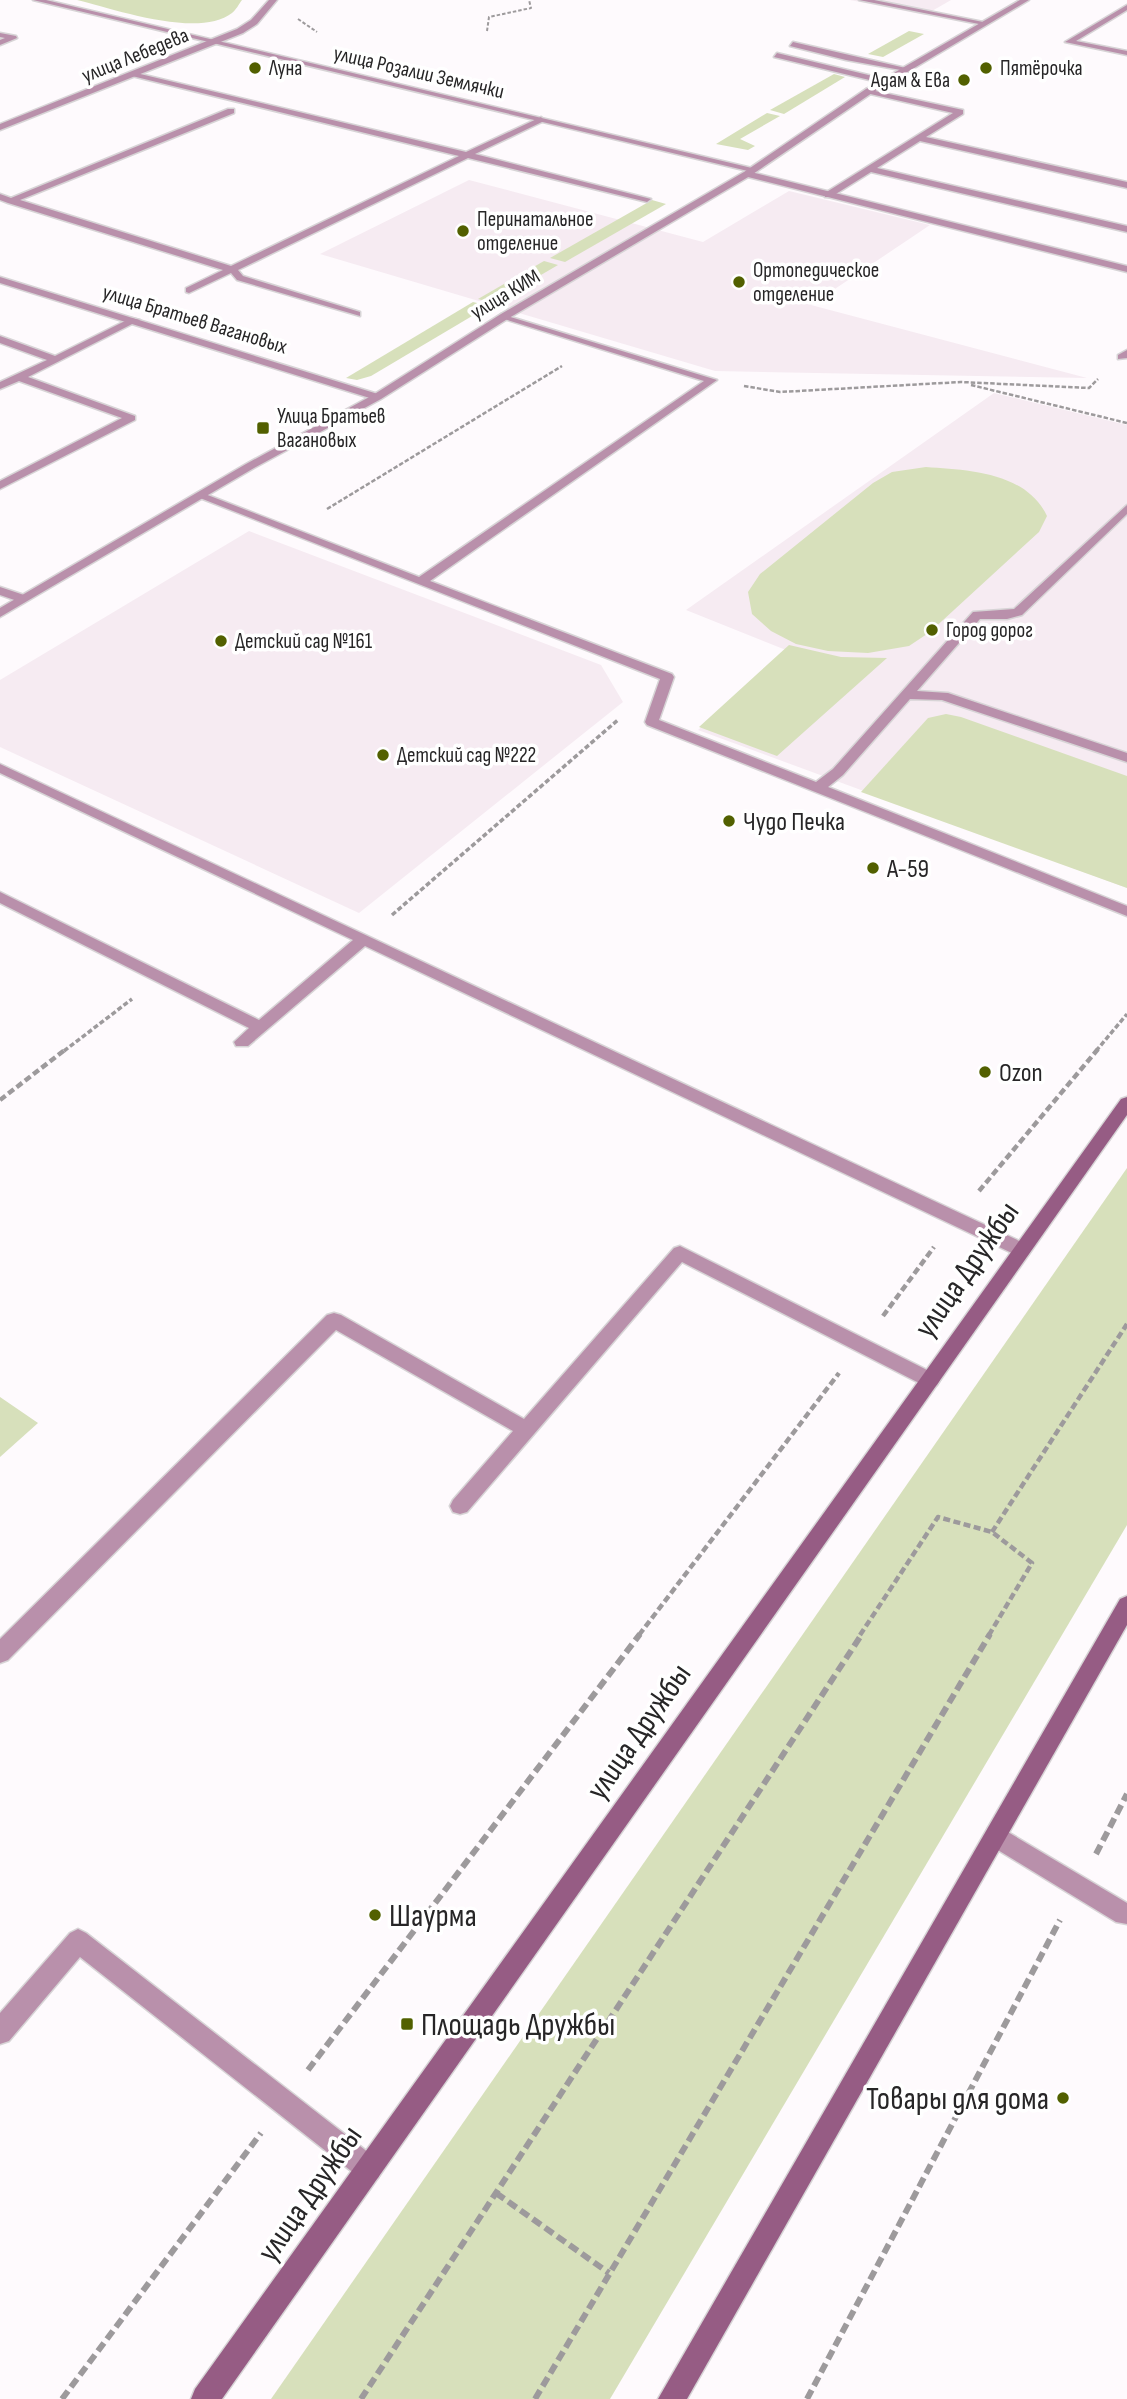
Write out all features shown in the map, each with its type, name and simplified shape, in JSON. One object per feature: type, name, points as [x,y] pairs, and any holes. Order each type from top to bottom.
[{"type":"main road","name":"улица Дружбы","points":[[205,2399],[1127,1103]]},
{"type":"main road","points":[[672,2399],[1127,1605]]},
{"type":"street","name":"улица Розалии Землячки","points":[[37,0],[541,119],[749,171],[828,195],[1127,269]]},
{"type":"street","name":"улица Лебедева","points":[[0,127],[216,41],[254,22],[273,0]]},
{"type":"street","points":[[863,0],[984,23]]},
{"type":"street","name":"улица КИМ","points":[[0,613],[377,397],[505,316],[749,171],[906,69],[1025,0]]},
{"type":"street","points":[[1127,7],[1069,42],[1127,53]]},
{"type":"street","points":[[1114,15],[1127,17]]},
{"type":"street","points":[[914,19],[971,30]]},
{"type":"street","points":[[0,35],[13,38],[0,43]]},
{"type":"street","points":[[793,44],[846,58],[906,69]]},
{"type":"street","points":[[777,55],[886,82]]},
{"type":"street","points":[[135,74],[647,199]]},
{"type":"street","points":[[828,195],[960,112],[869,92]]},
{"type":"street","points":[[11,201],[231,111]]},
{"type":"street","points":[[189,290],[541,119]]},
{"type":"street","points":[[919,138],[1127,185]]},
{"type":"street","points":[[869,169],[1127,229]]},
{"type":"street","points":[[0,197],[233,270],[240,278],[356,314]]},
{"type":"street","name":"улица Братьев Вагановых","points":[[0,280],[377,397]]},
{"type":"street","points":[[505,316],[712,380]]},
{"type":"street","points":[[0,386],[135,320]]},
{"type":"street","points":[[0,340],[56,360]]},
{"type":"street","points":[[0,486],[131,418],[19,377]]},
{"type":"street","points":[[421,581],[712,380]]},
{"type":"street","points":[[201,496],[667,677],[652,722],[1127,911]]},
{"type":"street","points":[[818,788],[838,772],[977,615],[1007,615],[1018,612],[1127,508]]},
{"type":"street","points":[[0,591],[23,599]]},
{"type":"street","points":[[906,695],[943,696],[1127,758]]},
{"type":"street","points":[[0,768],[1022,1250]]},
{"type":"street","points":[[0,897],[260,1027]]},
{"type":"street","points":[[242,1042],[364,939]]},
{"type":"street","points":[[460,1507],[680,1253],[930,1380]]},
{"type":"street","points":[[0,1653],[334,1320],[527,1430]]},
{"type":"street","points":[[996,1836],[1124,1914]]},
{"type":"street","points":[[0,2032],[78,1941],[369,2169]]},
{"type":"path","points":[[487,31],[489,17],[531,8],[529,0]]},
{"type":"path","points":[[292,531],[598,344]]},
{"type":"path","points":[[712,380],[780,392],[961,382],[1089,388],[1125,356]]},
{"type":"path","points":[[961,382],[1127,423]]},
{"type":"path","points":[[364,939],[667,677]]},
{"type":"path","points":[[0,1100],[160,978]]},
{"type":"path","points":[[62,2399],[284,2102],[956,1219],[1127,1014]]},
{"type":"path","points":[[992,1532],[1127,1324]]},
{"type":"path","points":[[361,2399],[938,1517],[992,1532],[1032,1563],[535,2399]]},
{"type":"path","points":[[807,2399],[1127,1794]]},
{"type":"path","points":[[496,2193],[609,2273]]},
{"type":"shaded area","points":[[850,0],[951,0],[925,15]]},
{"type":"shaded area","points":[[469,180],[703,242],[789,191],[930,225],[811,305],[1087,378],[715,371],[320,254]]},
{"type":"shaded area","name":"Город дорог","points":[[994,393],[1127,425],[1127,888],[698,730],[786,650],[686,610]]},
{"type":"shaded area","points":[[249,531],[601,665],[623,702],[359,913],[0,747],[0,680]]},
{"type":"green space","points":[[77,0],[242,0],[232,13],[217,20],[178,23]]},
{"type":"green space","points":[[909,31],[924,34],[883,57],[868,54]]},
{"type":"green space","points":[[834,74],[845,77],[784,114],[770,110]]},
{"type":"green space","points":[[767,113],[780,116],[740,139],[755,146],[748,150],[716,144]]},
{"type":"green space","points":[[652,200],[666,204],[565,262],[550,258]]},
{"type":"green space","points":[[544,261],[558,265],[493,303],[478,299]]},
{"type":"green space","points":[[473,302],[489,306],[371,376],[357,380],[346,378]]},
{"type":"green space","points":[[926,467],[977,472],[1011,482],[1037,501],[1047,516],[1039,532],[930,632],[909,646],[868,653],[828,651],[796,644],[771,631],[752,614],[748,592],[760,574],[873,483],[892,472]]},
{"type":"green space","points":[[789,645],[841,657],[887,658],[777,756],[699,727]]},
{"type":"green space","points":[[946,714],[1127,776],[1127,888],[861,792],[928,718]]},
{"type":"green space","points":[[1127,1168],[1127,1525],[610,2399],[271,2399]]},
{"type":"green space","points":[[0,1397],[38,1423],[0,1457]]},
{"type":"place","name":"Луна","points":[[255,68]]},
{"type":"place","name":"Пятёрочка","points":[[986,68]]},
{"type":"place","name":"Адам & Ева","points":[[964,80]]},
{"type":"place","name":"Перинатальное отделение","points":[[463,231]]},
{"type":"place","name":"Ортопедическое отделение","points":[[739,282]]},
{"type":"place","name":"Улица Братьев Вагановых","points":[[263,428]]},
{"type":"place","name":"Город дорог","points":[[932,630]]},
{"type":"place","name":"Детский сад №161","points":[[221,641]]},
{"type":"place","name":"Детский сад №222","points":[[383,755]]},
{"type":"place","name":"Чудо Печка","points":[[729,821]]},
{"type":"place","name":"А-59","points":[[873,868]]},
{"type":"place","name":"Ozon","points":[[985,1072]]},
{"type":"place","name":"Шаурма","points":[[375,1915]]},
{"type":"place","name":"Площадь Дружбы","points":[[407,2024]]},
{"type":"place","name":"Товары для дома","points":[[1063,2098]]}]
